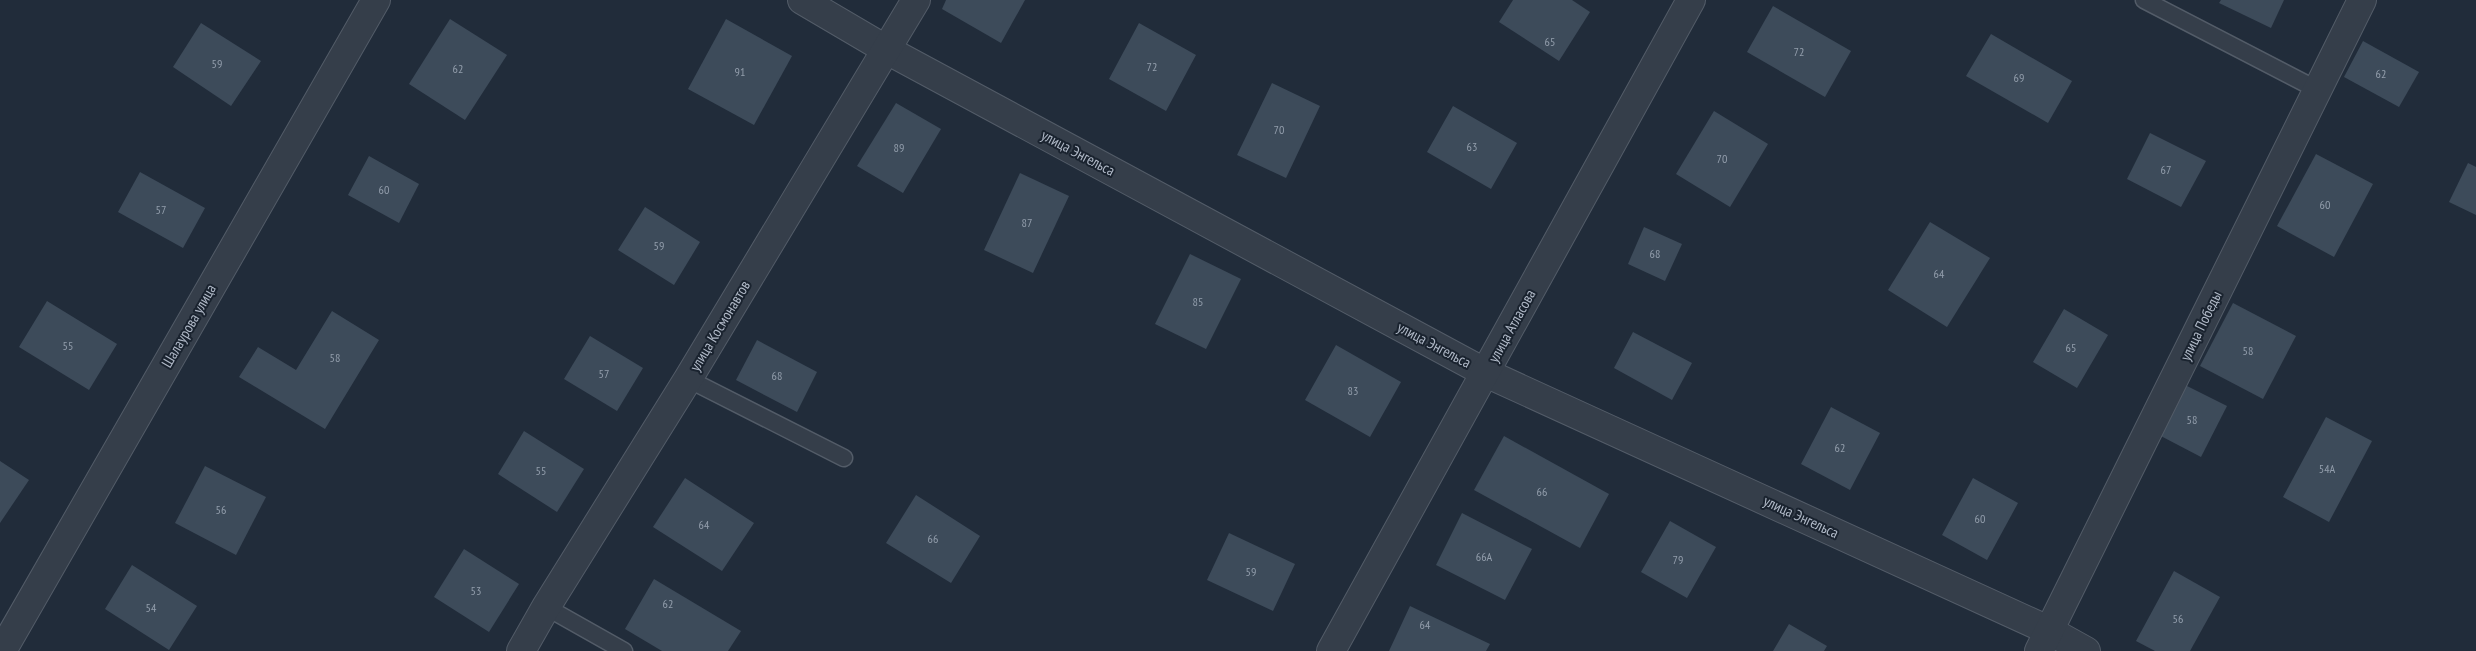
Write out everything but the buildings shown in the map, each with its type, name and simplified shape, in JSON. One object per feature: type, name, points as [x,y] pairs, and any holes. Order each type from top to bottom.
[{"type":"street","name":"Шалаурова улица","points":[[2,651],[376,0]]},
{"type":"street","name":"улица Энгельса","points":[[802,0],[887,50],[1486,373],[2044,641],[2086,651]]},
{"type":"street","name":"улица Космонавтов","points":[[522,651],[546,607],[688,379],[916,0]]},
{"type":"street","name":"улица Атласова","points":[[1331,651],[1692,0]]},
{"type":"street","name":"улица Победы","points":[[2044,641],[2362,0]]},
{"type":"lane","points":[[2144,0],[2318,90]]},
{"type":"lane","points":[[688,379],[844,458]]},
{"type":"lane","points":[[546,607],[624,651]]}]
